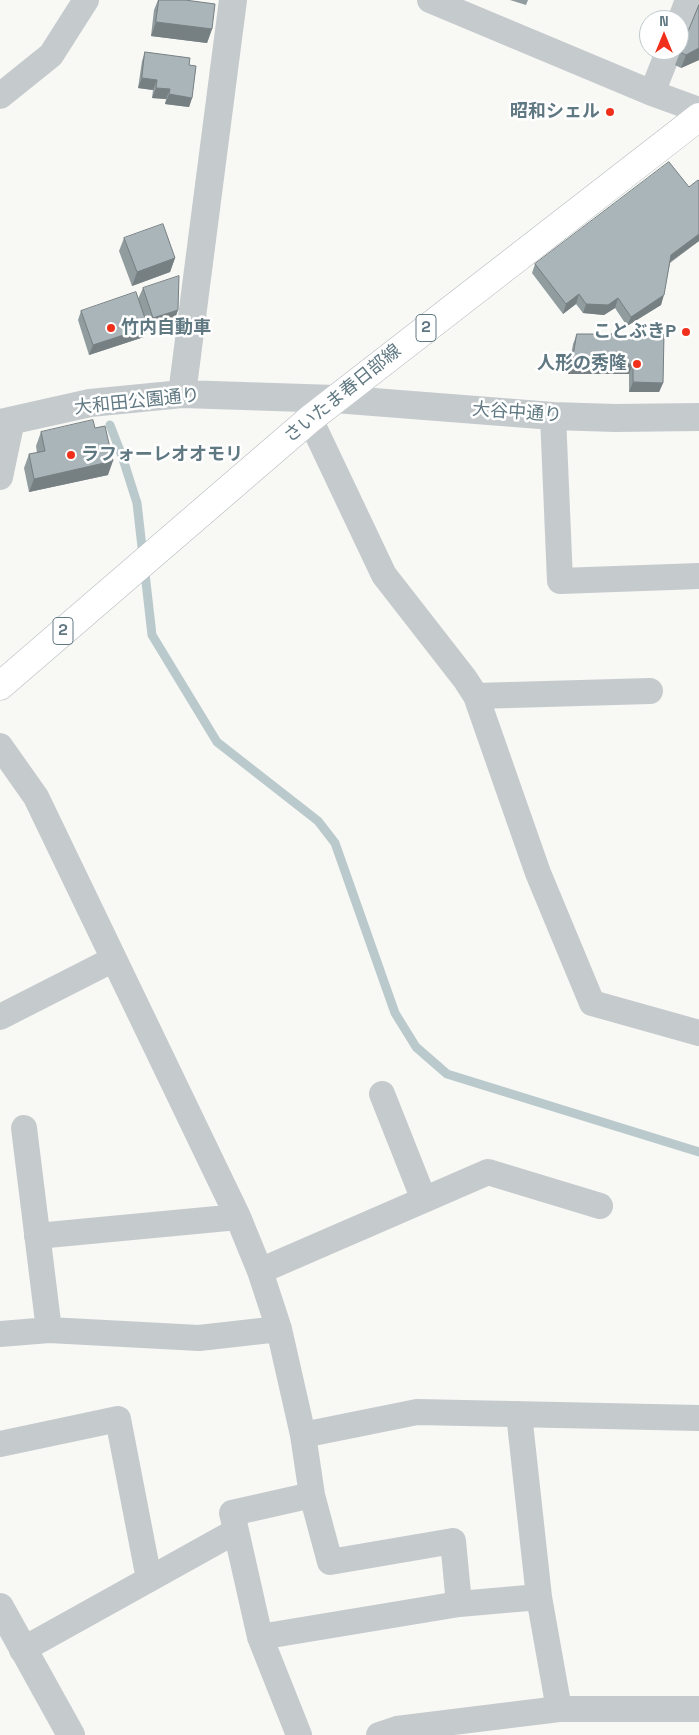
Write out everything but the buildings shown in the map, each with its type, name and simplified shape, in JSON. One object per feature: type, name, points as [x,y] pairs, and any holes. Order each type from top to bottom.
[{"type":"main road","name":"さいたま春日部線","points":[[0,686],[335,399],[699,118]]},
{"type":"street","points":[[0,96],[51,55],[86,0]]},
{"type":"street","points":[[182,394],[233,0]]},
{"type":"street","points":[[430,0],[652,93],[699,110]]},
{"type":"street","points":[[652,93],[665,60]]},
{"type":"street","name":"大和田公園通り","points":[[6,422],[90,403],[182,394],[335,399]]},
{"type":"street","name":"大谷中通り","points":[[335,399],[552,416],[615,418],[699,417]]},
{"type":"street","points":[[552,416],[560,581],[699,576]]},
{"type":"street","points":[[310,420],[384,575],[476,696],[538,873],[592,1003],[699,1033]]},
{"type":"street","points":[[0,477],[6,422]]},
{"type":"street","points":[[476,696],[650,691]]},
{"type":"street","points":[[0,746],[36,797],[238,1217],[260,1271],[279,1329],[303,1435],[312,1495],[330,1562],[453,1541],[460,1604]]},
{"type":"street","points":[[0,1017],[114,959]]},
{"type":"street","points":[[382,1094],[424,1200]]},
{"type":"street","points":[[24,1128],[49,1330]]},
{"type":"street","points":[[260,1271],[488,1172],[600,1206]]},
{"type":"street","points":[[37,1236],[238,1217]]},
{"type":"street","points":[[0,1334],[49,1330],[199,1338],[279,1329]]},
{"type":"street","points":[[303,1435],[417,1412],[699,1418]]},
{"type":"street","points":[[520,1414],[539,1597],[559,1709]]},
{"type":"street","points":[[0,1444],[118,1419],[149,1579]]},
{"type":"street","points":[[299,1735],[260,1637],[232,1514],[312,1495]]},
{"type":"street","points":[[22,1650],[236,1531]]},
{"type":"street","points":[[260,1637],[460,1604],[539,1597]]},
{"type":"street","points":[[0,1607],[22,1650],[72,1735]]},
{"type":"street","points":[[391,1733],[559,1709],[699,1709]]},
{"type":"waterway","points":[[110,425],[137,503],[152,635],[217,742],[318,821],[335,843],[395,1013],[416,1047],[447,1074],[699,1152]]},
{"type":"place","name":"昭和シェル","points":[[610,112]]},
{"type":"place","name":"竹内自動車","points":[[111,328]]},
{"type":"place","name":"ことぶきP","points":[[686,332]]},
{"type":"place","name":"人形の秀隆","points":[[637,364]]},
{"type":"place","name":"ラフォーレオオモリ","points":[[71,455]]}]
